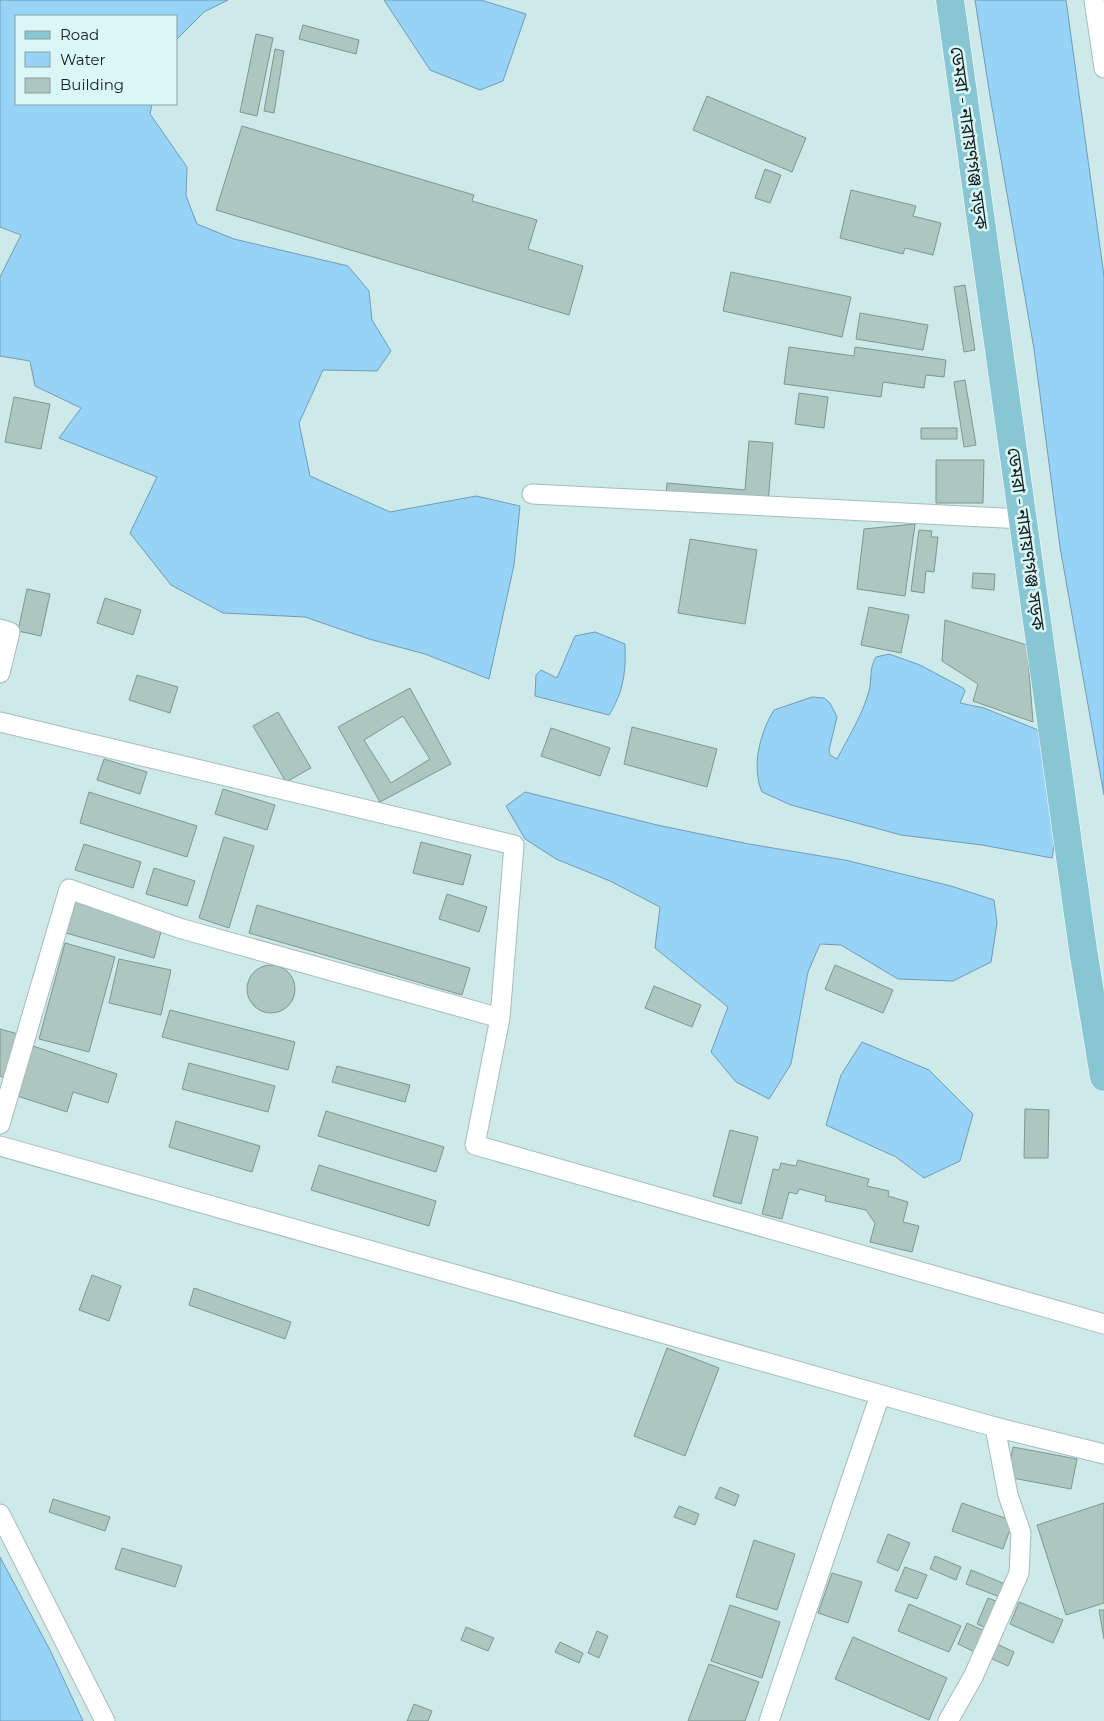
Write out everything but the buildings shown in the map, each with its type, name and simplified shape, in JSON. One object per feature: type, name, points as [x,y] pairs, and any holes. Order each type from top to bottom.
[{"type":"main road","name":"ডেমরা - নারায়ণগঞ্জ সড়ক","points":[[950,0],[1083,950],[1104,1077]]},
{"type":"street","points":[[1094,0],[1104,68]]},
{"type":"street","points":[[532,494],[1024,519]]},
{"type":"street","points":[[0,630],[10,632],[0,673]]},
{"type":"street","points":[[0,722],[514,845],[500,1018],[475,1145],[1104,1324]]},
{"type":"street","points":[[0,1124],[69,889],[179,928],[500,1018]]},
{"type":"street","points":[[0,1146],[880,1395],[995,1427],[1104,1454]]},
{"type":"street","points":[[769,1721],[880,1395]]},
{"type":"street","points":[[948,1721],[973,1677],[1019,1573],[1021,1533],[1008,1495],[995,1427]]},
{"type":"street","points":[[0,1514],[105,1721]]},
{"type":"water","points":[[0,0],[228,0],[204,12],[178,38],[178,15],[15,15],[15,105],[152,105],[150,114],[187,167],[186,196],[197,224],[234,239],[348,266],[369,291],[372,320],[391,351],[377,371],[323,370],[299,423],[310,476],[390,512],[476,496],[520,506],[514,565],[489,679],[425,654],[369,639],[305,617],[223,613],[171,585],[130,533],[157,477],[59,438],[81,408],[35,386],[30,361],[0,356],[0,277],[21,235],[0,227]]},
{"type":"water","points":[[384,0],[481,0],[526,14],[503,81],[480,90],[430,70]]},
{"type":"water","points":[[975,0],[1066,0],[1104,276],[1104,795],[1060,547],[1034,349]]},
{"type":"water","points":[[595,632],[625,644],[623,681],[618,698],[609,715],[535,696],[536,675],[541,670],[557,678],[575,636]]},
{"type":"water","points":[[889,654],[920,665],[963,688],[965,691],[960,703],[984,708],[1038,730],[1055,841],[1052,858],[982,845],[901,835],[791,805],[762,792],[757,771],[757,761],[761,739],[774,710],[812,697],[824,698],[830,703],[837,717],[829,750],[830,755],[837,759],[863,709],[869,691],[874,661],[876,657]]},
{"type":"water","points":[[525,792],[657,825],[749,844],[845,860],[951,886],[994,900],[997,923],[991,962],[953,981],[898,979],[841,945],[820,944],[808,972],[791,1064],[769,1099],[736,1082],[711,1052],[728,1007],[655,948],[660,907],[610,881],[556,859],[525,839],[506,806]]},
{"type":"water","points":[[862,1042],[929,1070],[973,1114],[960,1161],[924,1178],[896,1157],[826,1125],[841,1075]]},
{"type":"water","points":[[0,1557],[50,1650],[83,1721],[0,1721]]}]
